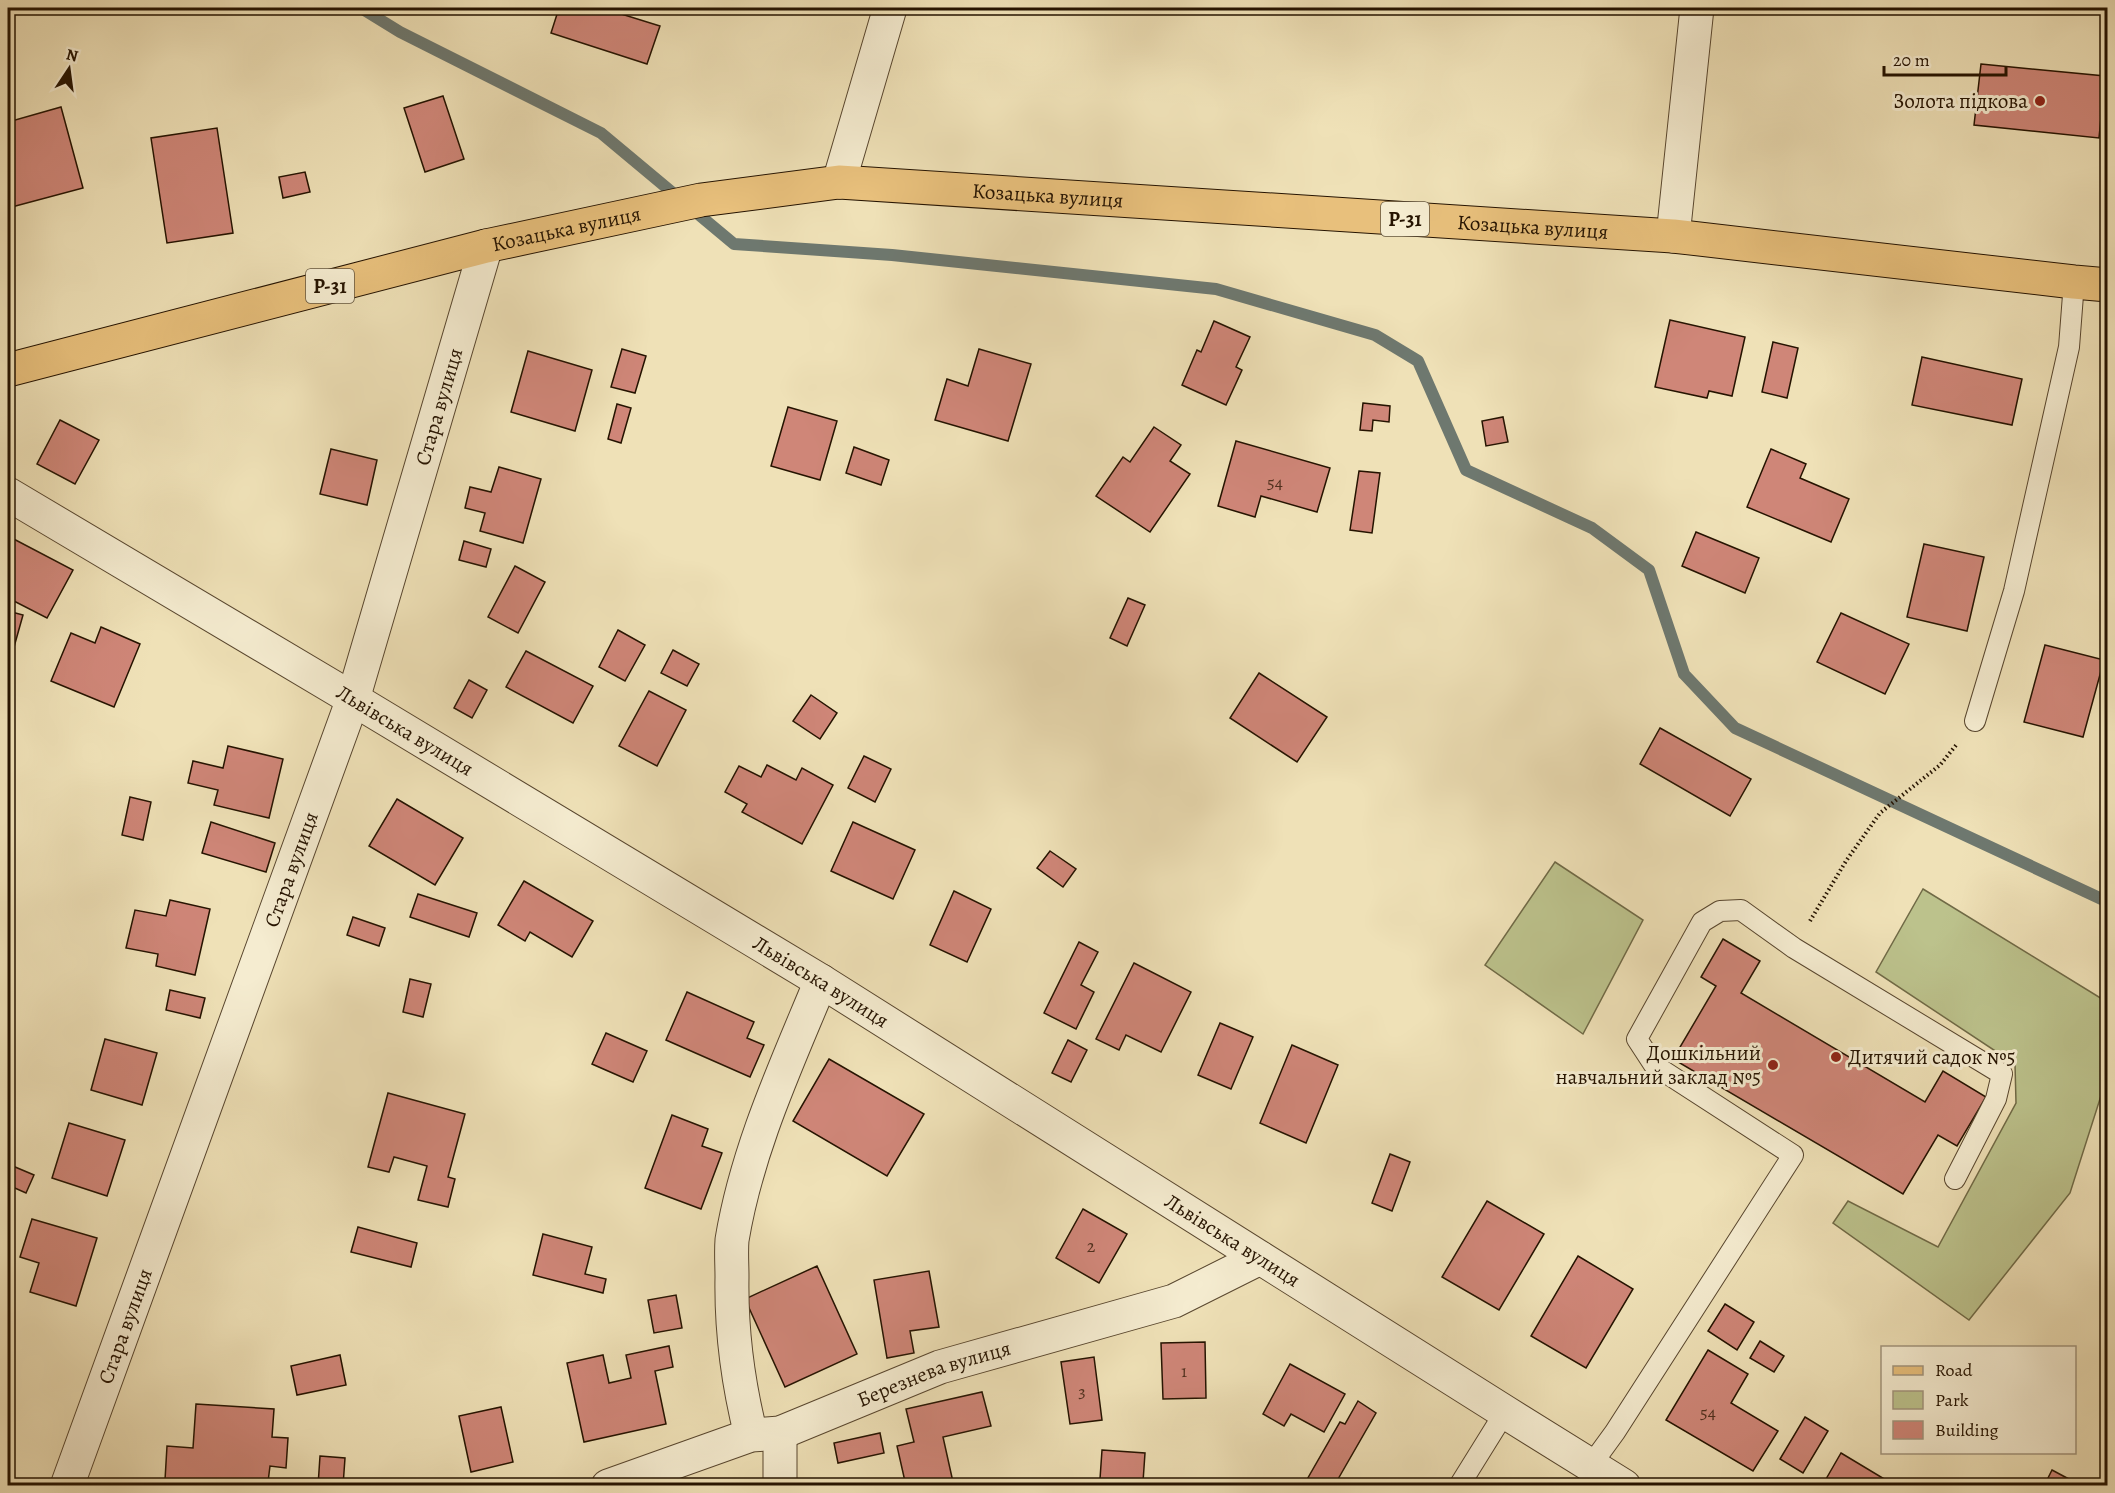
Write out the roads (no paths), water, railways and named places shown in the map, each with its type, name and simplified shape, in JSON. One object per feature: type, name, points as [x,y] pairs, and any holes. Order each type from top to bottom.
[{"type":"main road","name":"Козацька вулиця","points":[[8,370],[486,246],[701,200],[839,182],[1673,236],[2108,285]]},
{"type":"street","points":[[839,182],[890,8]]},
{"type":"street","points":[[1673,236],[1697,8]]},
{"type":"street","name":"Стара вулиця","points":[[67,1485],[353,699],[486,246]]},
{"type":"street","name":"Львівська вулиця","points":[[8,494],[821,981],[1504,1413],[1624,1485]]},
{"type":"street","points":[[780,1485],[766,1434],[741,1394],[731,1316],[732,1242],[745,1181],[761,1127],[821,981]]},
{"type":"street","name":"Березнева вулиця","points":[[608,1485],[766,1434],[940,1367],[1174,1302],[1260,1258]]},
{"type":"lane","points":[[1975,722],[2013,591],[2069,347],[2074,282]]},
{"type":"lane","points":[[1591,1465],[1616,1432],[1793,1155],[1654,1065],[1637,1039],[1702,922],[1720,911],[1741,910],[1794,948],[2002,1074],[1996,1099],[1955,1179]]},
{"type":"lane","points":[[1460,1485],[1504,1413]]},
{"type":"waterway","points":[[361,8],[400,32],[601,133],[734,244],[892,255],[1216,289],[1375,335],[1418,361],[1466,470],[1592,528],[1649,570],[1684,674],[1735,728],[2108,902]]},
{"type":"place","name":"Золота пiдкова","points":[[2040,101]]},
{"type":"place","name":"Дитячий садок №5","points":[[1836,1057]]},
{"type":"place","name":"Дошкільний навчальний заклад №5","points":[[1773,1065]]}]
